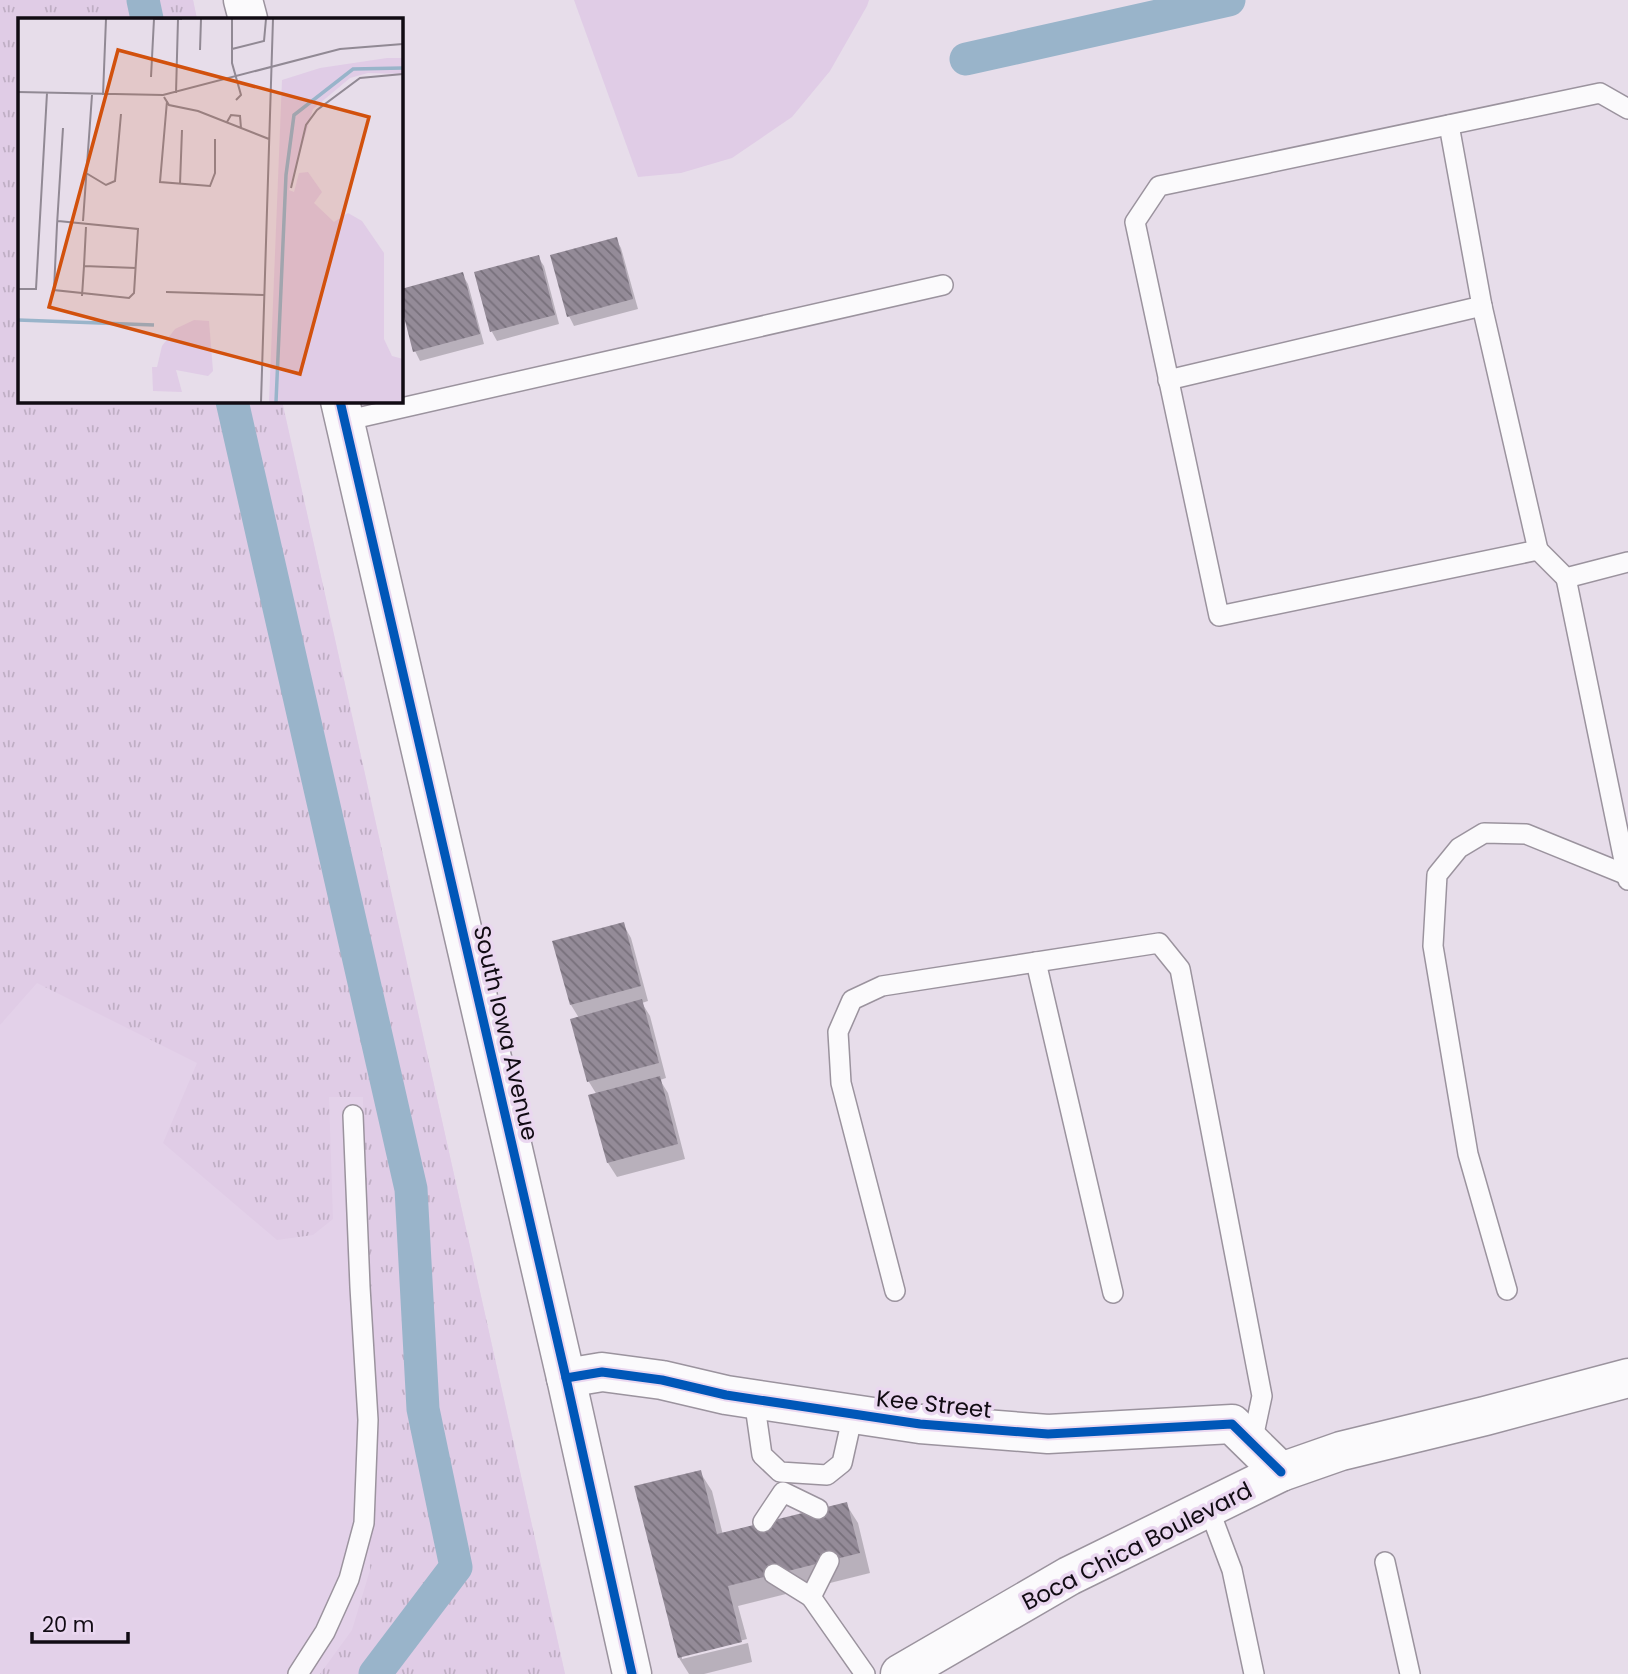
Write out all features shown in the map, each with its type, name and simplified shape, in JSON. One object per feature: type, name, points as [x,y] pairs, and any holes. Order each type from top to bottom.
[{"type":"street","points":[[243,0],[248,18]]},
{"type":"street","name":"South Iowa Avenue","points":[[342,411],[632,1674]]},
{"type":"street","name":"Kee Street","points":[[566,1378],[602,1372],[662,1380],[754,1399],[920,1424],[1048,1434],[1232,1424],[1281,1472]]},
{"type":"street","name":"Boca Chica Boulevard","points":[[900,1674],[1069,1576],[1281,1472],[1341,1451],[1628,1378]]},
{"type":"lane","points":[[1538,550],[1219,616],[1135,222],[1159,186],[1600,93],[1628,109]]},
{"type":"lane","points":[[1449,125],[1482,306],[1538,550],[1566,578],[1628,878]]},
{"type":"lane","points":[[402,398],[943,285]]},
{"type":"lane","points":[[1168,380],[1482,306]]},
{"type":"lane","points":[[342,411],[385,402]]},
{"type":"lane","points":[[1566,578],[1628,562]]},
{"type":"lane","points":[[1507,1290],[1468,1154],[1433,946],[1437,875],[1459,848],[1484,833],[1526,834],[1628,878]]},
{"type":"lane","points":[[895,1291],[841,1083],[838,1032],[852,1000],[882,986],[1158,943],[1180,969],[1262,1396],[1252,1443]]},
{"type":"lane","points":[[1036,962],[1113,1293]]},
{"type":"lane","points":[[298,1674],[325,1632],[349,1579],[364,1523],[368,1420],[353,1115]]},
{"type":"lane","points":[[754,1399],[762,1455],[780,1472],[783,1492],[764,1522]]},
{"type":"lane","points":[[780,1472],[827,1475],[842,1464],[853,1414]]},
{"type":"lane","points":[[783,1492],[818,1509]]},
{"type":"lane","points":[[1209,1509],[1232,1570],[1254,1674]]},
{"type":"lane","points":[[811,1597],[830,1561]]},
{"type":"lane","points":[[1385,1562],[1410,1674]]},
{"type":"lane","points":[[774,1574],[811,1597],[865,1674]]},
{"type":"shaded area","points":[[0,0],[193,0],[197,18],[18,18],[18,402],[282,402],[565,1674],[0,1674]]},
{"type":"green space","points":[[0,0],[193,0],[197,18],[18,18],[18,402],[282,402],[565,1674],[320,1674],[352,1630],[370,1570],[363,1097],[329,1097],[333,1219],[313,1235],[277,1240],[163,1143],[197,1063],[37,983],[0,1025]]},
{"type":"green space","points":[[574,0],[869,0],[830,71],[792,117],[732,158],[681,173],[638,177]]},
{"type":"building","points":[[617,237],[633,299],[567,317],[550,255]]},
{"type":"building","points":[[539,255],[555,315],[490,332],[474,272]]},
{"type":"building","points":[[463,272],[480,334],[413,352],[402,309],[402,289]]},
{"type":"building","points":[[624,922],[641,986],[570,1005],[552,941]]},
{"type":"building","points":[[642,999],[659,1063],[587,1082],[570,1019]]},
{"type":"building","points":[[660,1076],[678,1144],[607,1163],[588,1095]]},
{"type":"building","points":[[701,1470],[717,1534],[847,1502],[860,1553],[728,1586],[742,1642],[678,1658],[634,1486]]},
{"type":"waterway","points":[[143,0],[147,18]]},
{"type":"waterway","points":[[966,59],[1229,0]]},
{"type":"waterway","points":[[232,402],[411,1189],[423,1409],[456,1567],[375,1674]]},
{"type":"cycle path","points":[[340,402],[632,1674]]},
{"type":"cycle path","points":[[566,1378],[602,1372],[662,1380],[726,1395],[920,1424],[1048,1434],[1232,1424],[1281,1472]]}]
